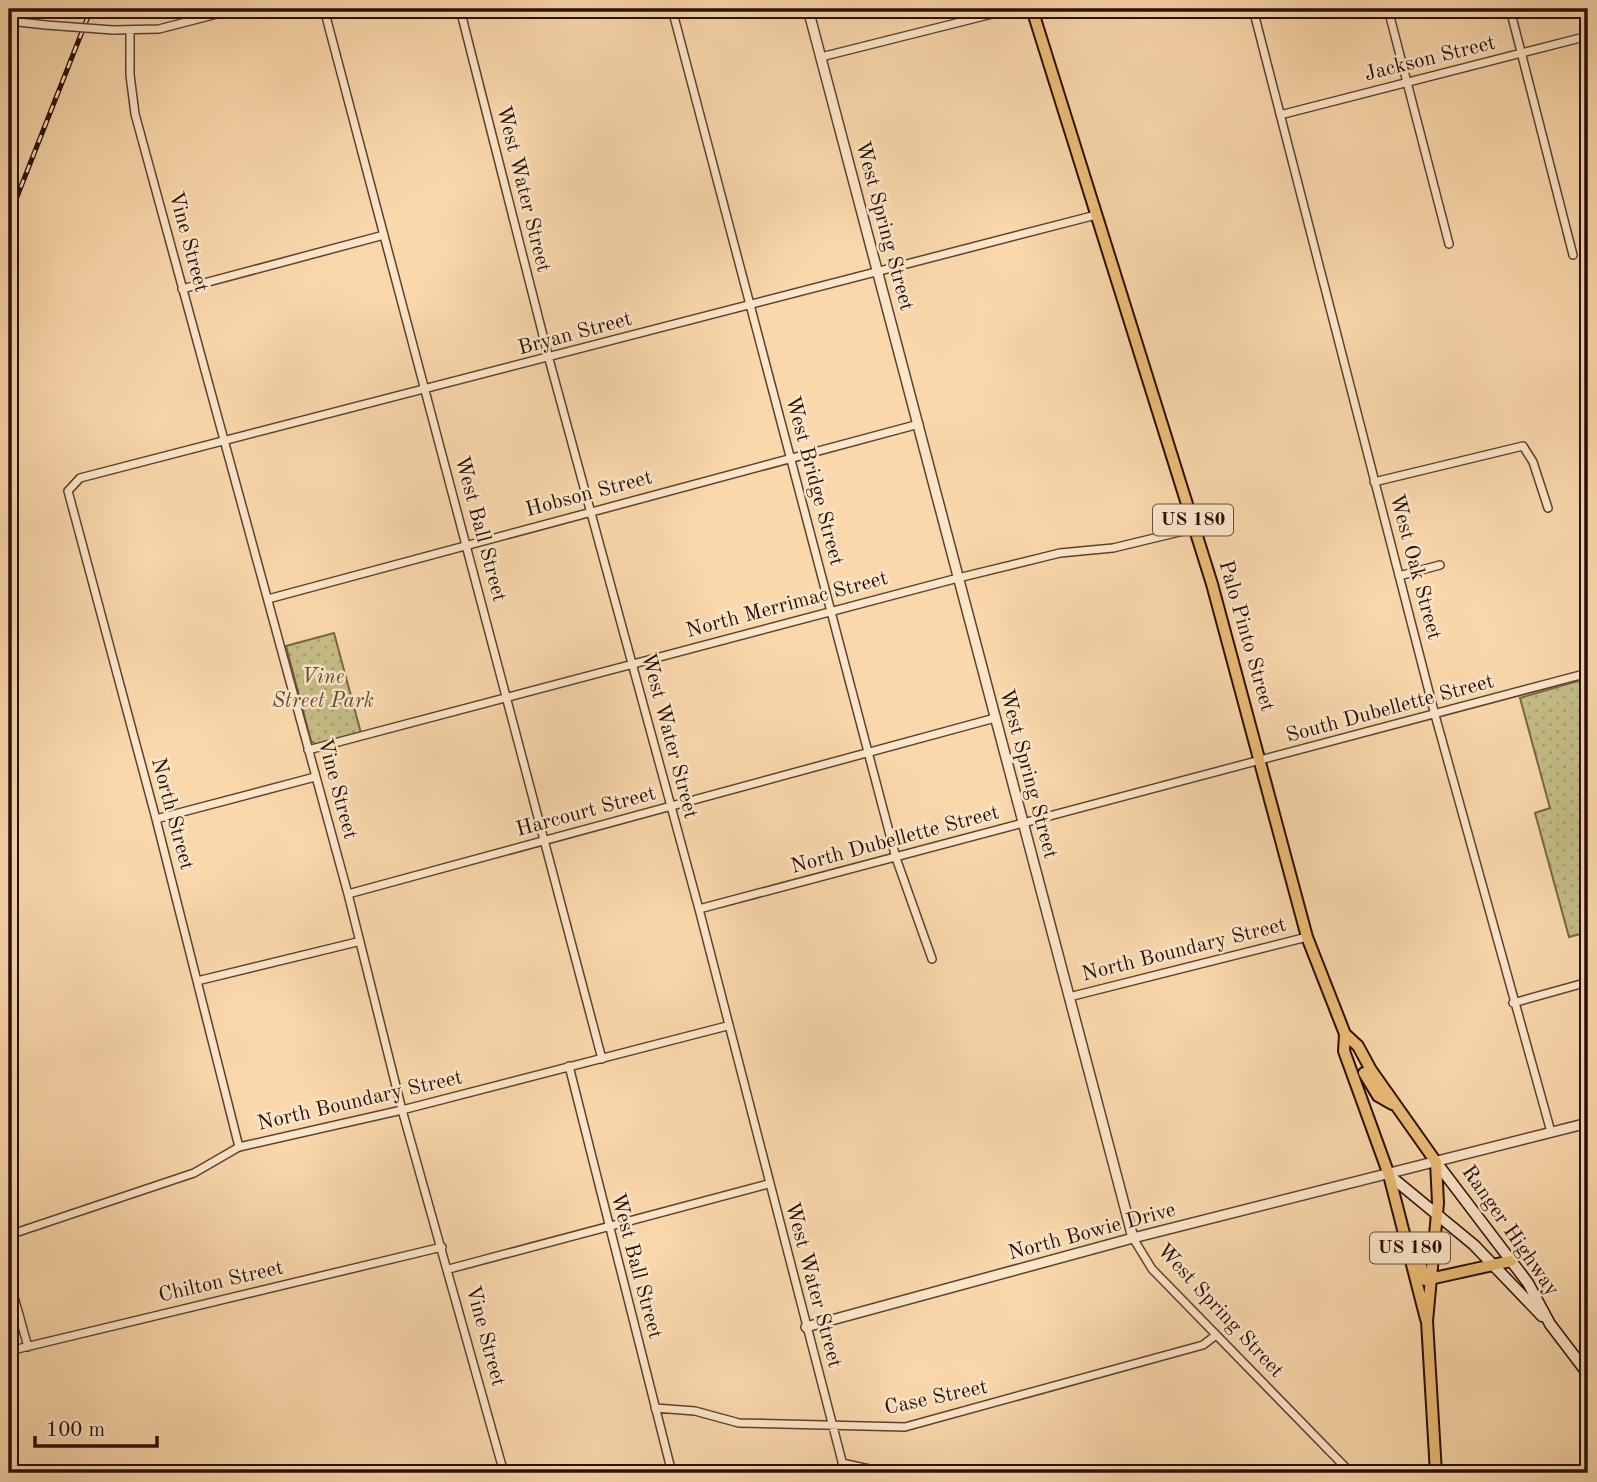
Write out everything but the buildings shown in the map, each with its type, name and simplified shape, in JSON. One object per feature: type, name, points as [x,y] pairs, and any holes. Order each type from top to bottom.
[{"type":"main road","name":"Palo Pinto Street","points":[[1032,9],[1196,528],[1262,762],[1307,937],[1345,1034],[1344,1051],[1397,1108],[1436,1162]]},
{"type":"main road","name":"Palo Pinto Street","points":[[1345,1034],[1358,1046],[1388,1175],[1405,1229],[1427,1321]]},
{"type":"main road","name":"Ranger Highway","points":[[1436,1162],[1511,1261],[1550,1324],[1588,1374]]},
{"type":"main road","name":"US 180","points":[[1436,1162],[1436,1214],[1427,1321],[1436,1473]]},
{"type":"main road","name":"Ranger Highway","points":[[1388,1175],[1495,1265],[1518,1294],[1550,1324]]},
{"type":"main road","points":[[1405,1229],[1417,1249],[1423,1273],[1430,1280]]},
{"type":"main road","points":[[1418,1282],[1511,1261]]},
{"type":"street","points":[[9,21],[113,30],[159,29],[236,9]]},
{"type":"street","name":"West Ball Street","points":[[324,9],[602,1059]]},
{"type":"street","name":"West Water Street","points":[[460,9],[589,512],[699,909],[727,1026],[845,1473]]},
{"type":"street","name":"West Bridge Street","points":[[672,9],[896,858],[932,959]]},
{"type":"street","name":"West Spring Street","points":[[808,9],[1133,1238],[1152,1269],[1351,1473]]},
{"type":"street","points":[[821,57],[1012,9]]},
{"type":"street","name":"West Oak Street","points":[[1253,9],[1435,715],[1550,1132]]},
{"type":"street","points":[[1388,9],[1449,244]]},
{"type":"street","points":[[1510,9],[1573,255]]},
{"type":"street","name":"Vine Street","points":[[130,30],[130,75],[135,114],[348,894],[357,942],[402,1110],[449,1269],[504,1473]]},
{"type":"street","name":"Jackson Street","points":[[1280,116],[1588,36]]},
{"type":"street","name":"Bryan Street","points":[[68,491],[80,478],[549,359],[1096,215]]},
{"type":"street","points":[[182,289],[384,235]]},
{"type":"street","name":"Hobson Street","points":[[268,599],[919,424]]},
{"type":"street","points":[[1374,482],[1523,446],[1533,463],[1548,509]]},
{"type":"street","name":"North Street","points":[[68,491],[156,819],[239,1147]]},
{"type":"street","name":"North Merrimac Street","points":[[308,750],[958,578],[1060,553],[1113,548],[1196,528]]},
{"type":"street","points":[[1399,576],[1440,565]]},
{"type":"street","name":"South Dubellette Street","points":[[1262,762],[1588,673]]},
{"type":"street","name":"Harcourt Street","points":[[348,894],[996,718]]},
{"type":"street","name":"North Dubellette Street","points":[[699,909],[1262,762]]},
{"type":"street","points":[[156,819],[315,777]]},
{"type":"street","name":"North Boundary Street","points":[[1069,997],[1307,937]]},
{"type":"street","points":[[197,981],[357,942]]},
{"type":"street","points":[[1513,1003],[1588,982]]},
{"type":"street","name":"North Boundary Street","points":[[9,1235],[194,1173],[239,1147],[402,1110],[727,1026]]},
{"type":"street","name":"West Ball Street","points":[[569,1066],[607,1226],[672,1473]]},
{"type":"street","name":"North Bowie Drive","points":[[806,1327],[1133,1238],[1588,1122]]},
{"type":"street","points":[[449,1269],[768,1184]]},
{"type":"street","name":"Chilton Street","points":[[9,1351],[442,1247]]},
{"type":"street","points":[[9,1279],[28,1347]]},
{"type":"street","name":"Case Street","points":[[655,1408],[695,1411],[739,1423],[905,1427],[1203,1345],[1216,1335]]},
{"type":"street","points":[[842,1463],[887,1473]]},
{"type":"green space","name":"Vine Street Park","points":[[334,633],[361,733],[317,745],[311,741],[286,646]]},
{"type":"green space","points":[[1588,678],[1588,932],[1569,937],[1535,813],[1550,808],[1520,698]]},
{"type":"railway","points":[[9,217],[91,9]]}]
